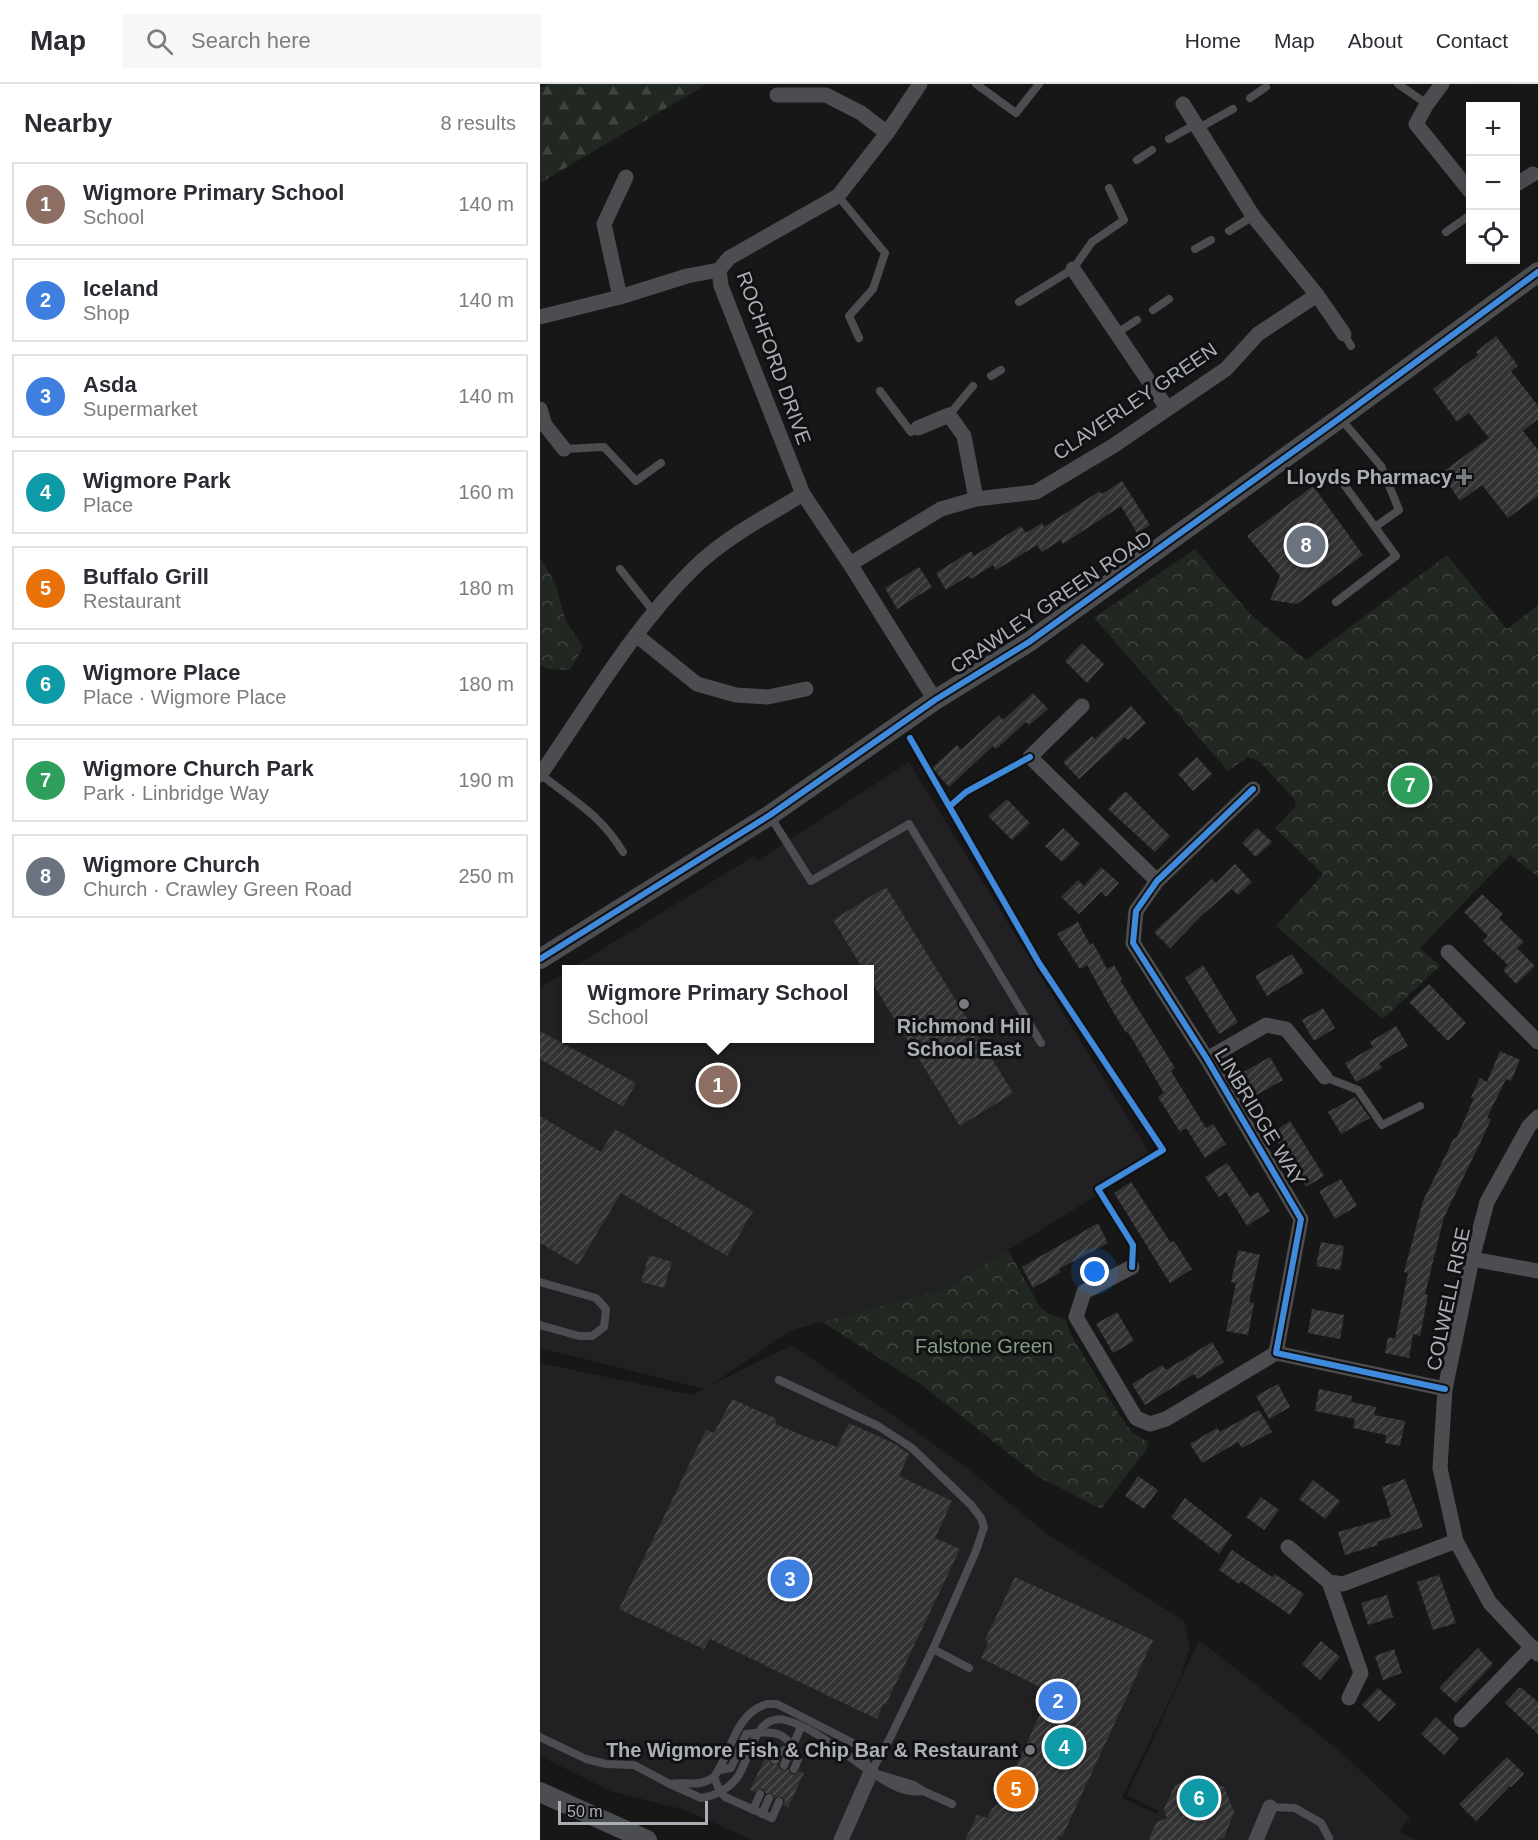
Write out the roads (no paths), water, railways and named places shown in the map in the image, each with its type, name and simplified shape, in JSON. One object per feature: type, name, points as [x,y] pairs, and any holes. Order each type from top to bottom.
[{"type":"street","name":"ROCHFORD DRIVE","points":[[920,84],[888,133],[838,196],[729,258],[719,270],[721,286],[803,494],[850,564],[935,700]]},
{"type":"street","points":[[1442,84],[1416,124],[1466,186]]},
{"type":"street","points":[[777,95],[826,95],[861,113],[888,133]]},
{"type":"street","points":[[1183,104],[1253,216],[1317,295],[1348,340]]},
{"type":"street","points":[[1520,182],[1533,174]]},
{"type":"street","points":[[620,297],[604,224],[626,177]]},
{"type":"street","points":[[1073,269],[1167,408]]},
{"type":"street","points":[[540,317],[620,297],[687,276],[719,270]]},
{"type":"street","name":"CRAWLEY GREEN ROAD","points":[[540,959],[770,814],[935,700],[1029,642],[1538,272]]},
{"type":"street","name":"CLAVERLEY GREEN","points":[[850,564],[941,509],[976,499],[1036,492],[1113,446],[1226,369],[1258,334],[1317,295]]},
{"type":"street","points":[[540,409],[545,425],[564,449]]},
{"type":"street","points":[[918,428],[949,415],[964,436],[976,499]]},
{"type":"street","points":[[540,774],[636,635],[694,568],[738,534],[803,494]]},
{"type":"street","points":[[636,635],[697,684],[736,694],[768,696],[806,689]]},
{"type":"street","points":[[1082,706],[1030,757],[1157,881]]},
{"type":"street","name":"LINBRIDGE WAY","points":[[1253,789],[1157,881],[1136,911],[1133,943],[1207,1059],[1301,1219],[1276,1353]]},
{"type":"street","points":[[1448,952],[1538,1042]]},
{"type":"street","points":[[1207,1059],[1266,1025],[1286,1029],[1325,1077]]},
{"type":"street","name":"COLWELL RISE","points":[[1535,1650],[1490,1603],[1456,1541],[1440,1468],[1445,1389],[1472,1259],[1487,1202],[1529,1126],[1538,1117]]},
{"type":"street","points":[[1472,1259],[1538,1271]]},
{"type":"street","points":[[1132,1267],[1084,1292],[1076,1317],[1136,1418],[1150,1424],[1166,1419],[1276,1353],[1445,1389]]},
{"type":"street","points":[[1329,1582],[1343,1584],[1456,1541]]},
{"type":"street","points":[[1288,1547],[1329,1582],[1361,1673],[1349,1698]]},
{"type":"street","points":[[1461,1720],[1535,1650]]},
{"type":"street","points":[[841,1840],[872,1772]]},
{"type":"street","points":[[540,1792],[647,1840]]},
{"type":"street","points":[[1256,1840],[1270,1807]]},
{"type":"lane","points":[[976,84],[1016,113],[1039,84]]},
{"type":"lane","points":[[1398,84],[1427,104]]},
{"type":"lane","points":[[1250,98],[1266,87]]},
{"type":"lane","points":[[1169,139],[1233,109]]},
{"type":"lane","points":[[1137,160],[1152,150]]},
{"type":"lane","points":[[1018,302],[1073,269],[1092,242],[1124,220],[1109,188]]},
{"type":"lane","points":[[838,196],[885,253],[873,289],[849,316],[859,338]]},
{"type":"lane","points":[[1228,231],[1253,216]]},
{"type":"lane","points":[[1446,232],[1466,218]]},
{"type":"lane","points":[[1195,249],[1211,240]]},
{"type":"lane","points":[[1153,310],[1170,299]]},
{"type":"lane","points":[[1117,333],[1137,320]]},
{"type":"lane","points":[[991,376],[1001,370]]},
{"type":"lane","points":[[949,415],[974,386]]},
{"type":"lane","points":[[880,391],[911,432],[918,428]]},
{"type":"lane","points":[[1340,418],[1381,466],[1399,510],[1375,527]]},
{"type":"lane","points":[[564,449],[604,447],[636,482],[661,463]]},
{"type":"lane","points":[[1336,602],[1396,556],[1340,479]]},
{"type":"lane","points":[[620,569],[654,612]]},
{"type":"lane","points":[[540,774],[595,815],[611,832],[623,852]]},
{"type":"lane","points":[[770,814],[811,881],[909,824],[1041,1043]]},
{"type":"lane","points":[[1325,1077],[1358,1090],[1382,1125],[1420,1106]]},
{"type":"lane","points":[[540,1282],[596,1298],[606,1309],[604,1327],[592,1336],[579,1336],[540,1325]]},
{"type":"lane","points":[[779,1380],[878,1426],[912,1448],[971,1505],[981,1518],[984,1527],[976,1551],[933,1649],[872,1772]]},
{"type":"lane","points":[[933,1649],[969,1668]]},
{"type":"lane","points":[[779,1802],[772,1818],[725,1797],[720,1792],[717,1774],[744,1719],[754,1708],[777,1704],[857,1745],[872,1772]]},
{"type":"lane","points":[[540,1737],[585,1759],[606,1764],[634,1765],[701,1798],[720,1792],[738,1777],[758,1733],[769,1721],[784,1720],[826,1739],[890,1785],[910,1793],[924,1791],[952,1804]]},
{"type":"lane","points":[[784,1765],[801,1727]]},
{"type":"lane","points":[[670,1784],[706,1783],[717,1774],[730,1768],[746,1734],[775,1733],[788,1738],[798,1760],[794,1769]]},
{"type":"lane","points":[[775,1760],[778,1753],[793,1746]]},
{"type":"lane","points":[[753,1810],[760,1794]]},
{"type":"lane","points":[[762,1814],[769,1798]]},
{"type":"lane","points":[[1270,1807],[1294,1808],[1321,1823],[1329,1838]]},
{"type":"place","name":"Lloyds Pharmacy","points":[[1464,477]]},
{"type":"place","name":"Wigmore Church","points":[[1306,545]]},
{"type":"place","name":"Wigmore Church Park","points":[[1410,785]]},
{"type":"place","name":"Richmond Hill School East","points":[[964,1004]]},
{"type":"place","name":"Wigmore Primary School","points":[[718,1085]]},
{"type":"place","name":"Asda","points":[[790,1579]]},
{"type":"place","name":"Iceland","points":[[1058,1701]]},
{"type":"place","name":"Wigmore Park","points":[[1064,1747]]},
{"type":"place","name":"The Wigmore Fish & Chip Bar & Restaurant","points":[[1030,1750]]},
{"type":"place","name":"Buffalo Grill","points":[[1016,1789]]},
{"type":"place","name":"Wigmore Place","points":[[1199,1798]]},
{"type":"park label","name":"Falstone Green","points":[[984,1346]]}]
